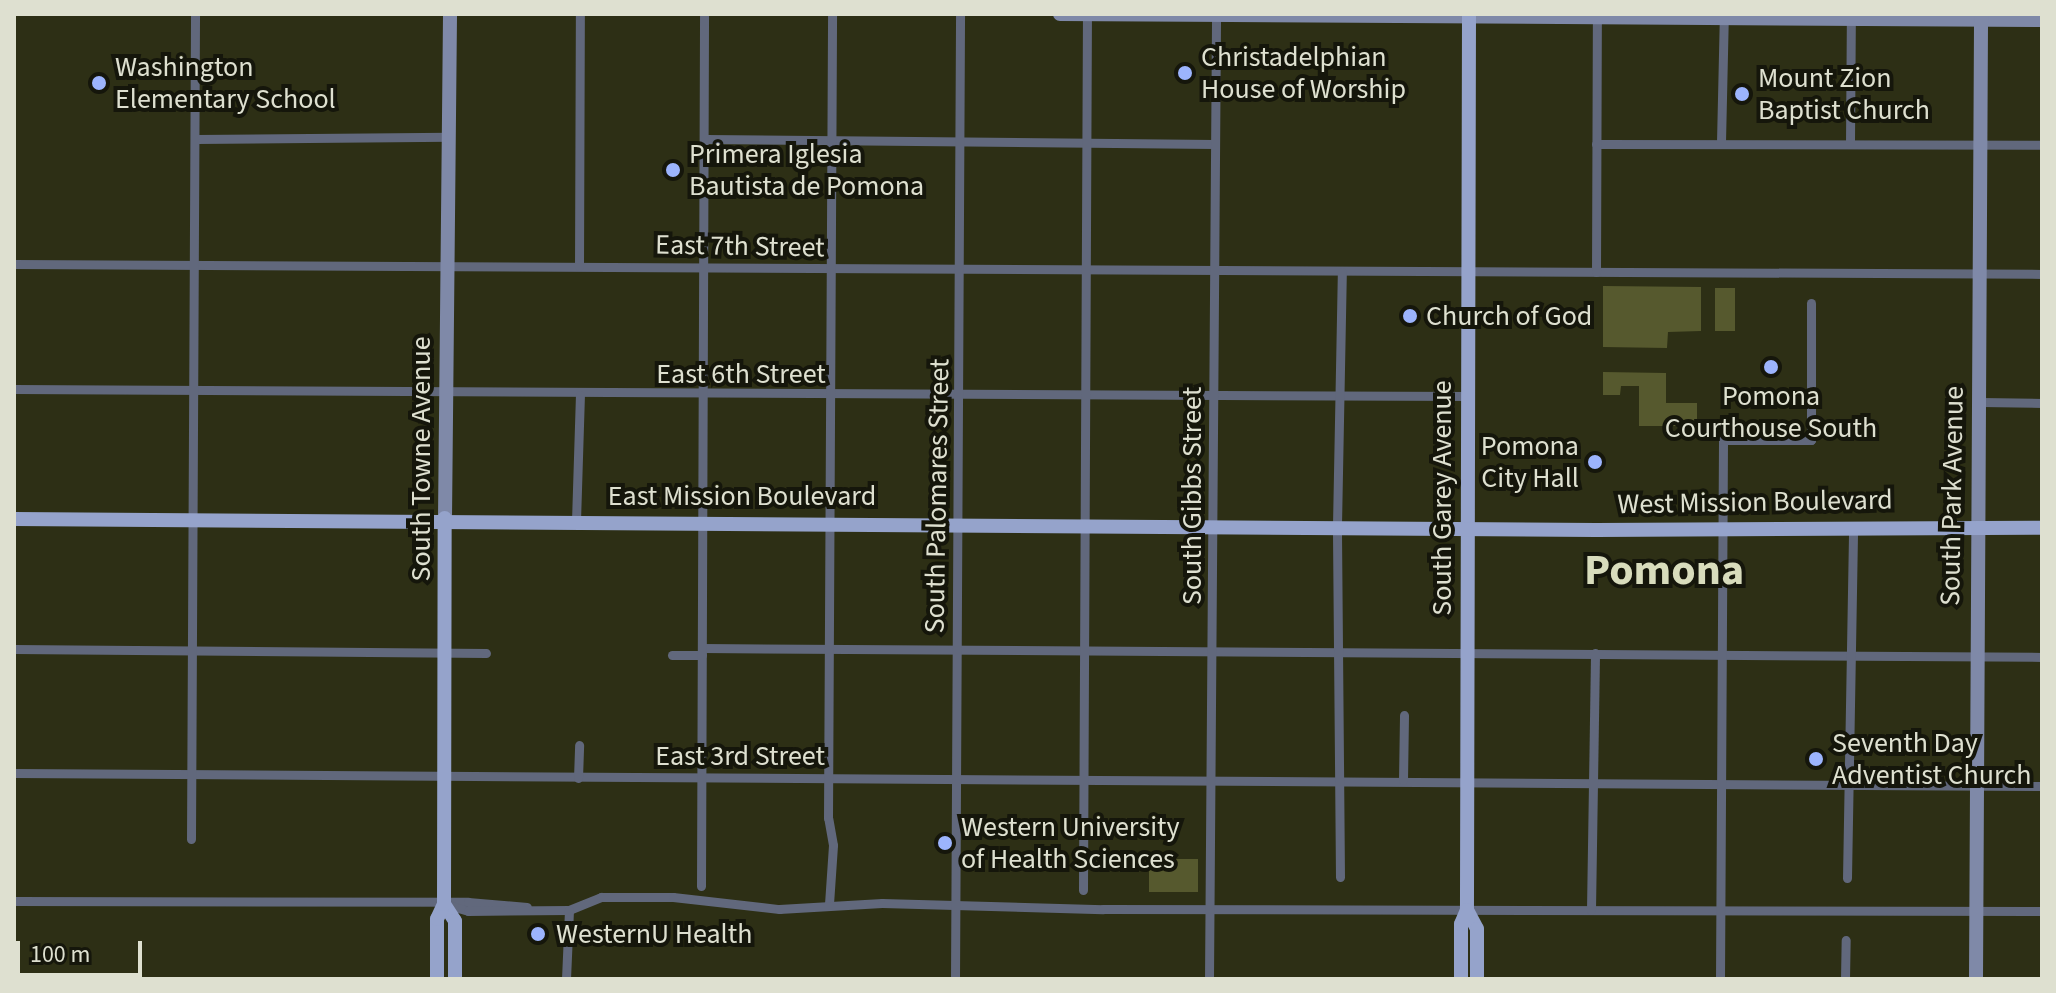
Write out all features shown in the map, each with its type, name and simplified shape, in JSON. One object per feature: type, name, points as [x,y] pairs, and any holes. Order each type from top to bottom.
[{"type":"main road","name":"South Garey Avenue","points":[[1469,16],[1466,271],[1469,396],[1467,910],[1477,929],[1477,979]]},
{"type":"main road","name":"East Mission Boulevard","points":[[14,519],[445,518],[1469,528]]},
{"type":"main road","name":"South Towne Avenue","points":[[444,904],[445,518]]},
{"type":"main road","name":"West Mission Boulevard","points":[[1469,528],[2042,528]]},
{"type":"main road","points":[[437,979],[437,919],[444,904]]},
{"type":"main road","points":[[444,904],[455,921],[455,979]]},
{"type":"main road","points":[[1461,979],[1461,924],[1467,910]]},
{"type":"street","points":[[191,839],[195,14]]},
{"type":"street","name":"South Towne Avenue","points":[[445,518],[450,14]]},
{"type":"street","points":[[579,266],[580,14]]},
{"type":"street","points":[[701,886],[706,139],[704,14]]},
{"type":"street","points":[[829,904],[832,14]]},
{"type":"street","name":"South Palomares Street","points":[[955,979],[961,396],[960,14]]},
{"type":"street","points":[[1060,14],[1724,15],[2042,20]]},
{"type":"street","points":[[1083,890],[1089,143],[1087,14]]},
{"type":"street","name":"South Gibbs Street","points":[[1209,979],[1215,524],[1216,15]]},
{"type":"street","points":[[1721,142],[1724,15]]},
{"type":"street","points":[[1596,272],[1597,16]]},
{"type":"street","points":[[1850,143],[1851,16]]},
{"type":"street","name":"South Park Avenue","points":[[1976,979],[1978,786],[1975,656],[1981,402],[1981,17]]},
{"type":"street","points":[[196,139],[450,137]]},
{"type":"street","points":[[706,139],[1214,144]]},
{"type":"street","points":[[1596,144],[2042,145]]},
{"type":"street","name":"East 7th Street","points":[[14,264],[2042,274]]},
{"type":"street","points":[[1340,877],[1337,525],[1342,272]]},
{"type":"street","points":[[1720,979],[1723,440],[1811,440],[1811,303]]},
{"type":"street","name":"East 6th Street","points":[[14,389],[704,396],[1215,396],[1339,400],[1469,396]]},
{"type":"street","points":[[576,521],[580,395]]},
{"type":"street","points":[[1981,402],[2042,403]]},
{"type":"street","points":[[1847,878],[1853,526]]},
{"type":"street","points":[[672,655],[702,651],[831,648],[2042,657]]},
{"type":"street","points":[[14,649],[486,653]]},
{"type":"street","points":[[1591,910],[1595,653]]},
{"type":"street","points":[[1403,780],[1404,715]]},
{"type":"street","points":[[578,778],[579,745]]},
{"type":"street","name":"East 3rd Street","points":[[14,773],[578,778],[957,776],[2042,786]]},
{"type":"street","points":[[14,901],[444,904],[569,910],[601,897],[673,897],[779,909],[829,904],[2042,911]]},
{"type":"street","points":[[566,979],[569,910]]},
{"type":"street","points":[[1845,979],[1846,940]]},
{"type":"green space","points":[[1603,286],[1701,287],[1701,331],[1668,332],[1667,348],[1603,347]]},
{"type":"green space","points":[[1715,288],[1735,288],[1735,331],[1715,331]]},
{"type":"green space","points":[[1603,372],[1666,373],[1666,403],[1697,403],[1697,426],[1639,426],[1639,386],[1621,386],[1620,395],[1603,395]]},
{"type":"green space","points":[[1149,859],[1198,859],[1198,892],[1149,892]]},
{"type":"place","name":"Christadelphian House of Worship","points":[[1185,73]]},
{"type":"place","name":"Washington Elementary School","points":[[99,83]]},
{"type":"place","name":"Mount Zion Baptist Church","points":[[1742,94]]},
{"type":"place","name":"Primera Iglesia Bautista de Pomona","points":[[673,170]]},
{"type":"place","name":"Church of God","points":[[1410,316]]},
{"type":"place","name":"Pomona Courthouse South","points":[[1771,367]]},
{"type":"place","name":"Pomona City Hall","points":[[1595,462]]},
{"type":"place","name":"Seventh Day Adventist Church","points":[[1816,759]]},
{"type":"place","name":"Western University of Health Sciences","points":[[945,843]]},
{"type":"place","name":"WesternU Health","points":[[538,934]]},
{"type":"district","name":"Pomona","points":[[1664,571]]}]
